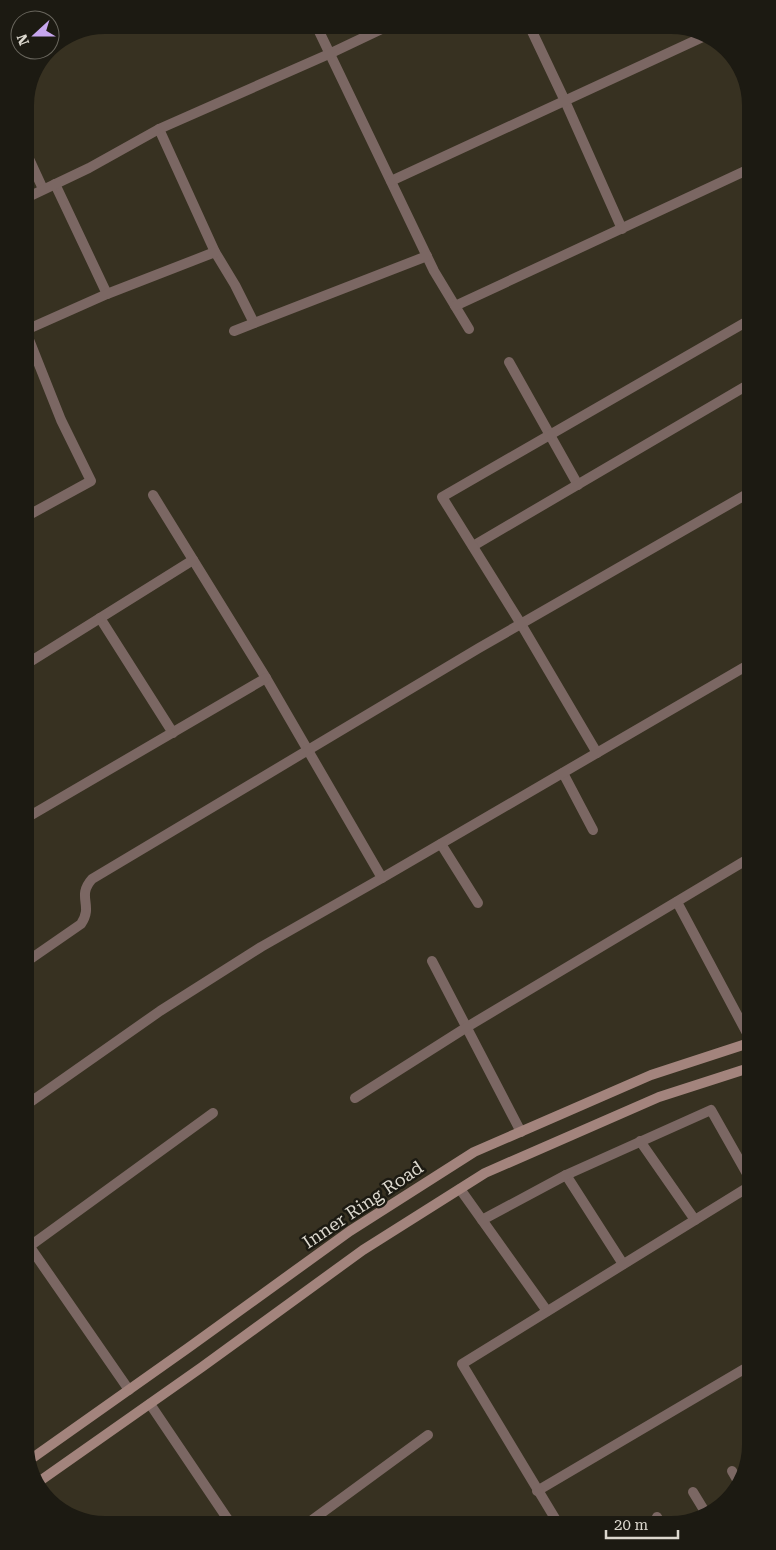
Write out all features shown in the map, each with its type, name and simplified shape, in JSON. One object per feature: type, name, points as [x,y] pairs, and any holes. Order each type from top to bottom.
[{"type":"main road","name":"Inner Ring Road","points":[[35,1456],[350,1231],[474,1152],[651,1075],[742,1045]]},
{"type":"main road","points":[[42,1479],[363,1250],[485,1173],[659,1097],[742,1070]]},
{"type":"street","points":[[320,34],[427,256],[469,329]]},
{"type":"street","points":[[34,194],[89,168],[159,129],[371,34]]},
{"type":"street","points":[[533,34],[622,228]]},
{"type":"street","points":[[391,181],[698,39]]},
{"type":"street","points":[[159,129],[215,252],[235,285],[254,324]]},
{"type":"street","points":[[34,170],[43,189]]},
{"type":"street","points":[[455,306],[742,173]]},
{"type":"street","points":[[55,184],[107,294]]},
{"type":"street","points":[[34,327],[107,294],[215,252]]},
{"type":"street","points":[[234,331],[427,256]]},
{"type":"street","points":[[597,753],[521,624],[442,497],[742,324]]},
{"type":"street","points":[[34,351],[61,420],[90,481],[34,512]]},
{"type":"street","points":[[510,362],[578,485]]},
{"type":"street","points":[[473,546],[742,388]]},
{"type":"street","points":[[153,495],[266,678],[382,878]]},
{"type":"street","points":[[34,957],[82,924],[87,916],[84,896],[85,887],[92,879],[308,749],[742,497]]},
{"type":"street","points":[[34,659],[193,560]]},
{"type":"street","points":[[100,618],[173,733]]},
{"type":"street","points":[[34,1099],[160,1011],[261,947],[742,668]]},
{"type":"street","points":[[34,814],[266,678]]},
{"type":"street","points":[[563,773],[593,830]]},
{"type":"street","points":[[441,844],[478,903]]},
{"type":"street","points":[[355,1098],[742,863]]},
{"type":"street","points":[[677,902],[742,1024]]},
{"type":"street","points":[[432,961],[521,1132]]},
{"type":"street","points":[[482,1220],[566,1175],[711,1110],[742,1165]]},
{"type":"street","points":[[34,1244],[213,1113]]},
{"type":"street","points":[[640,1142],[695,1220]]},
{"type":"street","points":[[566,1175],[623,1264]]},
{"type":"street","points":[[460,1189],[546,1311]]},
{"type":"street","points":[[553,1516],[462,1364],[742,1191]]},
{"type":"street","points":[[34,1253],[129,1390]]},
{"type":"street","points":[[537,1491],[742,1370]]},
{"type":"street","points":[[150,1404],[226,1516]]},
{"type":"street","points":[[318,1516],[428,1435]]},
{"type":"street","points":[[732,1471],[735,1476]]},
{"type":"street","points":[[693,1492],[703,1509]]}]
